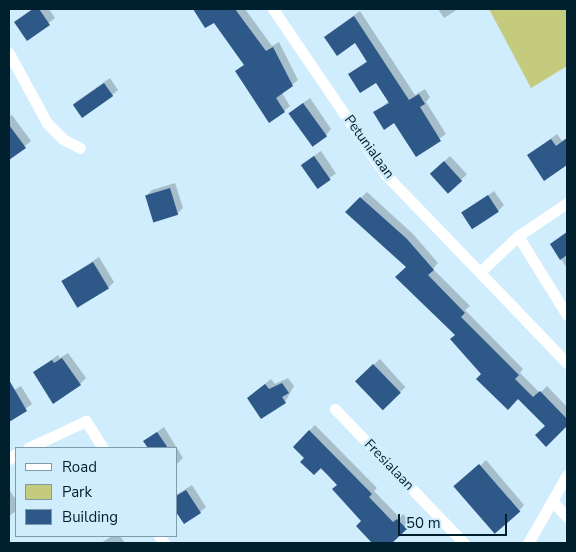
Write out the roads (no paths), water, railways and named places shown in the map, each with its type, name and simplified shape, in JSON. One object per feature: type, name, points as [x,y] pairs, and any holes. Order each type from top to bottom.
[{"type":"street","name":"Petunialaan","points":[[273,9],[386,174],[481,271],[567,363]]},
{"type":"street","points":[[9,53],[47,123],[63,139],[80,148]]},
{"type":"street","points":[[481,271],[518,236],[567,203]]},
{"type":"street","points":[[518,236],[567,315]]},
{"type":"street","name":"Fresialaan","points":[[335,409],[464,543]]},
{"type":"street","points":[[30,447],[86,421],[102,447]]},
{"type":"street","points":[[528,543],[567,475]]},
{"type":"street","points":[[553,502],[567,517]]}]
